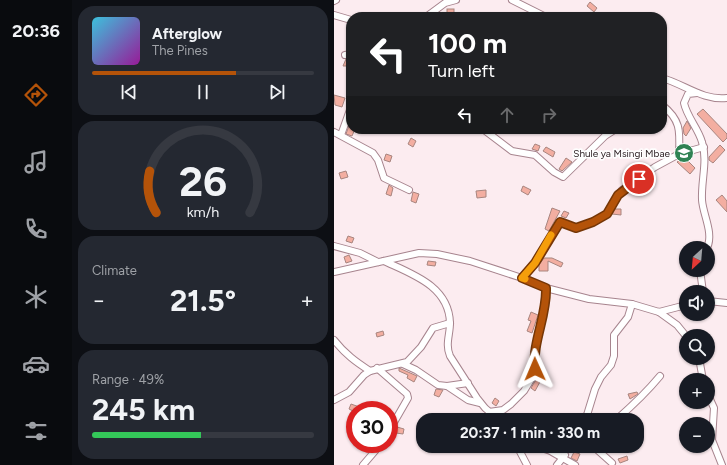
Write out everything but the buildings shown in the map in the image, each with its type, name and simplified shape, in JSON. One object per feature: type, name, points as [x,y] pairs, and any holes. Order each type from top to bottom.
[{"type":"street","points":[[433,12],[445,3],[456,0]]},
{"type":"street","points":[[512,0],[536,12]]},
{"type":"street","points":[[334,15],[346,19]]},
{"type":"street","points":[[667,80],[683,85],[697,93],[713,98],[727,98]]},
{"type":"street","points":[[697,93],[688,94],[684,103],[694,122],[704,147],[705,162],[702,200],[709,229],[709,241]]},
{"type":"street","points":[[667,110],[672,114],[680,131],[679,154]]},
{"type":"street","points":[[341,135],[346,121]]},
{"type":"street","points":[[334,132],[373,153],[378,160],[382,174],[387,180],[409,190]]},
{"type":"street","points":[[489,134],[507,148],[518,153],[535,155],[554,172],[563,177],[608,134]]},
{"type":"street","points":[[522,278],[535,263],[560,222],[576,228],[593,222],[607,214],[622,190],[662,162],[679,154],[704,147]]},
{"type":"street","points":[[334,246],[360,253],[381,262],[422,280],[436,290],[449,312],[450,323],[447,349],[480,403],[489,412],[503,410],[511,404],[524,391],[535,372],[534,354],[546,304],[546,288]]},
{"type":"street","points":[[334,272],[419,253],[437,254],[470,261],[522,278],[546,288],[589,299],[632,304],[658,312],[680,329]]},
{"type":"street","points":[[715,301],[727,302]]},
{"type":"street","points":[[588,413],[595,389],[601,377],[611,365],[614,356],[614,336],[628,317],[632,304]]},
{"type":"street","points":[[658,312],[679,307]]},
{"type":"street","points":[[334,400],[349,392],[364,375],[373,369],[403,364],[409,361],[419,350],[433,328],[450,323]]},
{"type":"street","points":[[334,340],[342,350],[355,361],[373,369],[407,394],[408,398],[398,415]]},
{"type":"street","points":[[403,364],[416,370],[434,383],[447,386],[468,400],[480,403]]},
{"type":"street","points":[[623,413],[639,401],[660,376]]},
{"type":"street","points":[[447,386],[468,383]]},
{"type":"street","points":[[714,409],[712,440],[722,465]]},
{"type":"street","points":[[364,465],[374,453]]},
{"type":"street","points":[[522,453],[527,465]]},
{"type":"street","points":[[559,453],[563,458],[575,465]]},
{"type":"street","points":[[557,465],[567,453]]},
{"type":"street","points":[[601,453],[613,464]]},
{"type":"street","points":[[602,465],[608,462],[613,464]]},
{"type":"slow traffic","points":[[525,279],[522,278],[533,267],[551,235]]},
{"type":"place","name":"Shule ya Msingi Mbae","points":[[684,153]]},
{"type":"route","points":[[535,369],[534,354],[546,304],[546,288],[522,278],[533,267],[560,222],[573,228],[579,228],[593,222],[607,214],[622,190],[639,179]]}]
